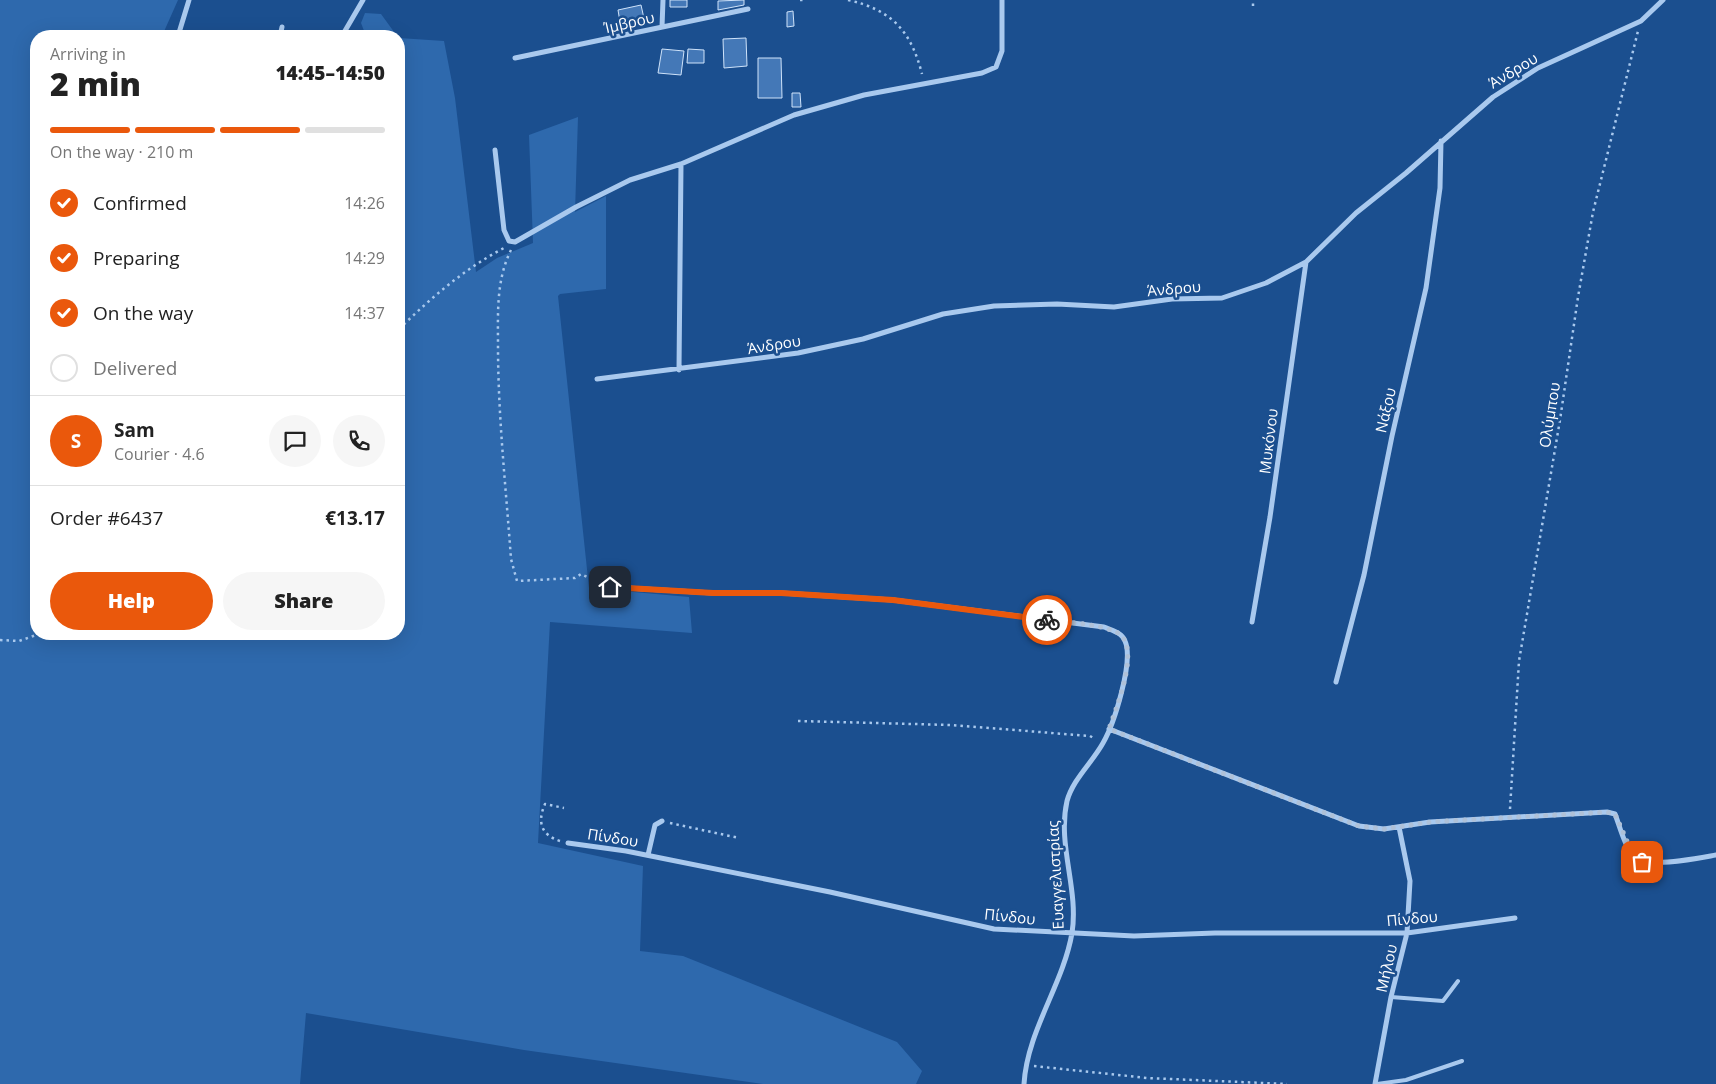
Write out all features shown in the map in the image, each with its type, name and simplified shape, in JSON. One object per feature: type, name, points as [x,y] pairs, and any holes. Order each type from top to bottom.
[{"type":"street","points":[[180,30],[189,0]]},
{"type":"street","points":[[346,30],[363,0]]},
{"type":"street","points":[[662,27],[663,0]]},
{"type":"street","points":[[495,150],[504,230],[509,241],[515,242],[576,207],[630,180],[681,164],[794,115],[864,94],[982,73],[996,67],[1002,51],[1002,0]]},
{"type":"street","name":"Άνδρου","points":[[597,379],[679,370],[798,353],[863,339],[943,314],[994,306],[1057,304],[1114,307],[1172,300],[1222,298],[1266,283],[1306,262],[1356,213],[1406,173],[1493,97],[1516,81],[1641,21],[1663,0]]},
{"type":"street","name":"Ίμβρου","points":[[516,58],[748,9]]},
{"type":"street","name":"Νάξου","points":[[1336,682],[1364,575],[1392,436],[1426,288],[1440,188],[1441,141]]},
{"type":"street","points":[[679,370],[681,164]]},
{"type":"street","name":"Μυκόνου","points":[[1252,622],[1270,517],[1306,262]]},
{"type":"street","name":"Ευαγγελιστρίας","points":[[593,586],[713,593],[781,593],[893,600],[1104,627],[1118,633],[1125,639],[1128,649],[1122,688],[1104,743],[1078,778],[1068,798],[1063,821],[1065,858],[1072,903],[1072,934],[1058,983],[1025,1065],[1024,1084]]},
{"type":"street","points":[[1109,729],[1359,826],[1384,829],[1607,812],[1615,814],[1634,857],[1642,862],[1670,862],[1716,855]]},
{"type":"street","points":[[648,855],[655,824],[662,821]]},
{"type":"street","name":"Μήλου","points":[[1376,1084],[1391,997],[1407,933],[1410,881],[1400,827]]},
{"type":"street","name":"Πίνδου","points":[[568,843],[648,855],[830,892],[994,929],[1134,936],[1233,933],[1407,933],[1515,918]]},
{"type":"lane","points":[[1391,997],[1443,1001],[1458,981]]},
{"type":"lane","points":[[1376,1084],[1406,1080],[1462,1062]]},
{"type":"path","points":[[800,0],[806,0]]},
{"type":"path","points":[[848,0],[865,4],[880,12],[906,32],[919,61],[924,82]]},
{"type":"path","points":[[1253,0],[1253,6]]},
{"type":"path","name":"Ολύμπου","points":[[1509,818],[1520,661],[1560,420],[1578,297],[1593,212],[1641,21]]},
{"type":"path","points":[[405,324],[452,281],[484,259],[515,242]]},
{"type":"path","points":[[515,242],[503,267],[498,305],[498,384],[511,559],[517,581],[575,578],[581,574],[588,575],[593,586]]},
{"type":"path","points":[[0,640],[19,641],[30,637]]},
{"type":"path","points":[[798,721],[951,725],[1090,736],[1104,743]]},
{"type":"path","points":[[564,808],[545,804],[542,811],[542,829],[548,837],[568,843]]},
{"type":"path","points":[[662,821],[739,838]]},
{"type":"path","points":[[1025,1065],[1147,1078],[1287,1084]]},
{"type":"shaded area","points":[[0,0],[178,0],[165,30],[30,30],[30,640],[405,640],[405,38],[444,41],[455,98],[476,272],[497,258],[533,243],[529,135],[578,117],[575,212],[606,196],[606,289],[560,294],[558,296],[589,588],[689,597],[692,633],[550,622],[538,843],[643,866],[640,951],[683,956],[897,1042],[922,1071],[916,1084],[763,1084],[524,1050],[306,1013],[300,1084],[0,1084]]},
{"type":"shaded area","points":[[365,13],[381,14],[393,30],[364,30],[361,23]]},
{"type":"building","points":[[670,0],[687,0],[687,7],[670,7]]},
{"type":"building","points":[[744,0],[744,5],[718,10],[718,1]]},
{"type":"building","points":[[641,5],[645,23],[621,28],[618,10]]},
{"type":"building","points":[[793,11],[794,26],[787,27],[787,12]]},
{"type":"building","points":[[746,38],[747,66],[724,68],[723,39]]},
{"type":"building","points":[[662,49],[684,51],[681,75],[658,73]]},
{"type":"building","points":[[688,49],[704,50],[704,63],[687,63]]},
{"type":"building","points":[[758,58],[781,58],[782,98],[758,98]]},
{"type":"building","points":[[792,93],[800,93],[801,107],[792,107]]},
{"type":"way so far","points":[[1047,620],[1104,627],[1118,633],[1125,639],[1128,649],[1127,664],[1122,688],[1109,729],[1359,826],[1384,829],[1430,822],[1550,817],[1607,812],[1615,814],[1634,857],[1642,862]]},
{"type":"route","points":[[610,587],[713,593],[781,593],[893,600],[1000,612],[1047,620]]}]
